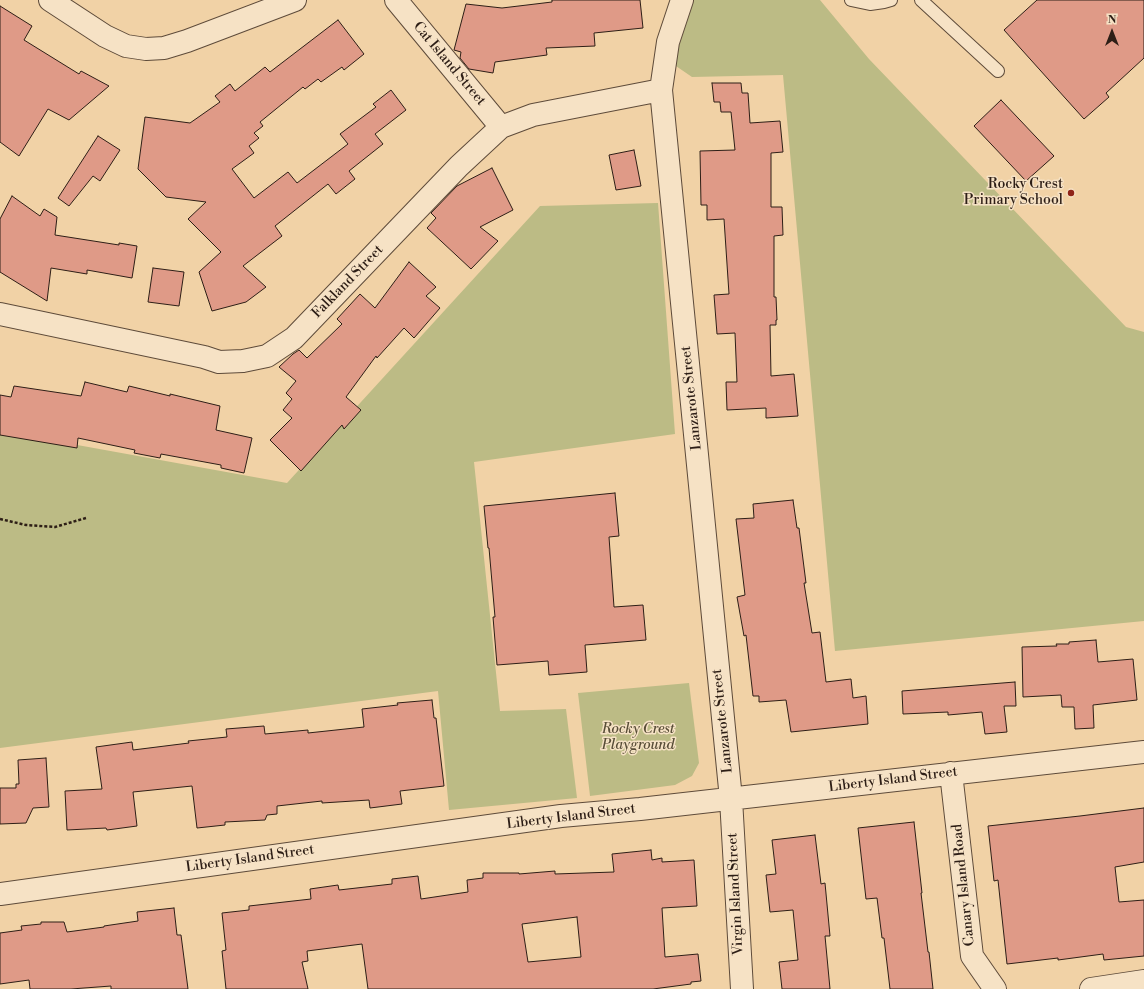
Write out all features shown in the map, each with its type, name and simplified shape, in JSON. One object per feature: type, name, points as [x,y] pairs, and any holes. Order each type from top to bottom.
[{"type":"street","points":[[50,0],[105,36],[126,46],[146,49],[164,48],[186,41],[295,0]]},
{"type":"street","name":"Cat Island Street","points":[[396,0],[501,127]]},
{"type":"street","name":"Lanzarote Street","points":[[682,0],[668,42],[661,90],[731,799]]},
{"type":"street","name":"Falkland Street","points":[[0,314],[204,357],[219,362],[243,361],[267,356],[294,338],[459,166],[501,127],[533,115],[661,90]]},
{"type":"street","name":"Liberty Island Street","points":[[0,894],[561,816],[731,799],[1144,752]]},
{"type":"street","name":"Canary Island Road","points":[[951,773],[972,956],[995,989]]},
{"type":"street","name":"Virgin Island Street","points":[[731,799],[742,989]]},
{"type":"street","points":[[1091,989],[1144,981]]},
{"type":"lane","points":[[851,0],[870,4],[890,0]]},
{"type":"lane","points":[[921,0],[998,71]]},
{"type":"path","points":[[0,519],[26,525],[55,527],[86,518]]},
{"type":"green space","points":[[694,0],[820,0],[869,59],[1126,327],[1144,332],[1144,621],[835,651],[783,75],[692,77],[673,64]]},
{"type":"green space","points":[[658,203],[675,434],[474,462],[500,711],[566,709],[577,798],[449,810],[438,691],[0,748],[0,431],[287,483],[540,206]]},
{"type":"green space","name":"Rocky Crest Playground","points":[[689,683],[699,763],[692,776],[675,785],[590,796],[578,693]]},
{"type":"building","points":[[552,0],[640,0],[643,28],[594,33],[595,46],[546,48],[547,55],[495,62],[493,73],[469,69],[460,58],[461,52],[454,50],[466,4],[502,8],[552,2]]},
{"type":"building","points":[[1037,0],[1144,0],[1144,58],[1106,93],[1109,97],[1084,119],[1004,30]]},
{"type":"building","points":[[0,6],[32,26],[24,40],[79,74],[81,71],[109,86],[69,120],[48,109],[19,156],[0,142]]},
{"type":"building","points":[[338,20],[364,54],[344,70],[342,67],[321,82],[318,79],[305,89],[303,87],[260,122],[263,126],[254,133],[259,138],[249,146],[254,153],[232,169],[254,198],[288,172],[297,183],[348,144],[340,134],[376,107],[373,104],[391,90],[406,110],[375,134],[383,144],[349,171],[355,179],[336,194],[328,184],[275,226],[282,236],[243,266],[266,287],[246,302],[212,311],[199,272],[221,252],[188,219],[206,202],[166,197],[138,169],[145,117],[190,123],[220,102],[215,96],[230,84],[235,91],[265,67],[270,72]]},
{"type":"building","points":[[712,83],[741,83],[742,93],[748,93],[750,123],[780,121],[783,152],[771,153],[771,207],[782,207],[783,235],[774,236],[774,297],[776,297],[777,320],[776,325],[770,325],[771,376],[794,374],[798,416],[766,418],[766,408],[727,410],[726,382],[737,382],[735,333],[717,334],[714,295],[729,294],[724,219],[707,220],[707,205],[701,205],[700,151],[735,150],[731,112],[721,112],[720,102],[714,102]]},
{"type":"building","points":[[1001,100],[1054,156],[1026,181],[974,126]]},
{"type":"building","points":[[98,136],[120,150],[100,181],[93,176],[69,206],[58,198]]},
{"type":"building","points":[[634,150],[641,186],[616,190],[609,155]]},
{"type":"building","points":[[492,168],[513,210],[480,227],[498,241],[471,269],[427,228],[436,218],[431,213],[457,186]]},
{"type":"building","points":[[12,196],[40,216],[44,209],[57,217],[55,235],[119,245],[119,243],[137,246],[132,278],[87,270],[87,274],[51,268],[47,301],[0,272],[0,219]]},
{"type":"building","points":[[409,262],[436,287],[426,296],[440,308],[414,338],[404,328],[377,358],[376,356],[346,397],[361,410],[344,429],[342,425],[301,471],[270,440],[292,418],[283,410],[292,399],[286,393],[296,381],[279,367],[299,350],[307,358],[342,324],[337,319],[360,294],[375,308]]},
{"type":"building","points":[[153,268],[184,272],[179,306],[148,302]]},
{"type":"building","points":[[85,382],[127,392],[129,386],[220,406],[216,430],[252,438],[244,473],[221,468],[221,465],[161,454],[160,458],[134,453],[135,450],[78,438],[77,448],[0,435],[0,395],[11,397],[14,386],[81,396]]},
{"type":"building","points":[[615,493],[619,536],[609,537],[614,607],[643,605],[646,640],[585,645],[587,672],[549,675],[548,661],[497,665],[493,617],[495,617],[484,506]]},
{"type":"building","points":[[793,500],[797,528],[799,528],[806,583],[804,583],[812,633],[820,632],[826,682],[851,679],[853,698],[866,696],[868,724],[791,732],[786,700],[759,702],[759,696],[753,696],[746,635],[744,636],[737,597],[745,595],[736,519],[754,518],[753,504]]},
{"type":"building","points":[[1096,640],[1098,662],[1133,659],[1137,700],[1093,705],[1094,728],[1075,729],[1074,707],[1062,707],[1061,695],[1023,697],[1022,647],[1057,646],[1056,644],[1069,644],[1069,642]]},
{"type":"building","points":[[1015,682],[1016,706],[1004,706],[1007,732],[985,734],[982,712],[948,715],[948,712],[903,714],[902,691]]},
{"type":"building","points":[[432,700],[434,718],[436,718],[444,786],[400,791],[402,804],[370,808],[369,800],[322,803],[322,801],[277,806],[277,814],[267,815],[265,820],[225,822],[225,825],[197,828],[192,786],[133,792],[137,826],[107,830],[106,828],[67,830],[65,791],[102,789],[96,747],[132,742],[133,750],[189,743],[188,741],[227,737],[226,729],[264,726],[265,734],[308,730],[308,733],[364,727],[362,709],[398,705],[397,703]]},
{"type":"building","points":[[46,758],[49,807],[33,808],[26,823],[0,824],[0,788],[16,788],[16,784],[19,784],[18,760]]},
{"type":"building","points":[[1144,808],[1144,862],[1115,867],[1119,902],[1144,900],[1144,956],[1104,960],[1103,954],[1058,960],[1058,958],[1007,964],[998,880],[994,881],[988,826]]},
{"type":"building","points":[[914,822],[933,989],[890,989],[884,938],[882,938],[877,898],[866,899],[858,828]]},
{"type":"building","points":[[815,835],[821,884],[825,883],[830,936],[825,936],[830,989],[782,989],[779,962],[798,960],[793,910],[770,912],[766,875],[776,874],[772,840]]},
{"type":"building","points":[[651,850],[652,860],[662,858],[662,862],[694,860],[697,906],[662,908],[665,957],[698,954],[701,981],[691,982],[691,984],[653,989],[368,989],[362,944],[307,951],[308,961],[302,962],[308,989],[226,989],[222,951],[226,950],[222,913],[249,910],[249,906],[311,899],[310,889],[338,885],[339,890],[392,884],[392,879],[418,876],[421,899],[468,892],[467,880],[483,878],[483,873],[519,874],[555,871],[555,874],[614,872],[612,854]],"holes":[[[577,917],[581,957],[528,962],[522,924]]]},
{"type":"building","points":[[174,908],[177,935],[181,935],[188,989],[111,989],[111,986],[71,989],[30,989],[29,980],[0,984],[0,933],[22,930],[21,926],[41,924],[41,922],[64,922],[67,932],[104,927],[138,921],[137,912]]},
{"type":"place","name":"Rocky Crest Primary School","points":[[1071,193]]}]
